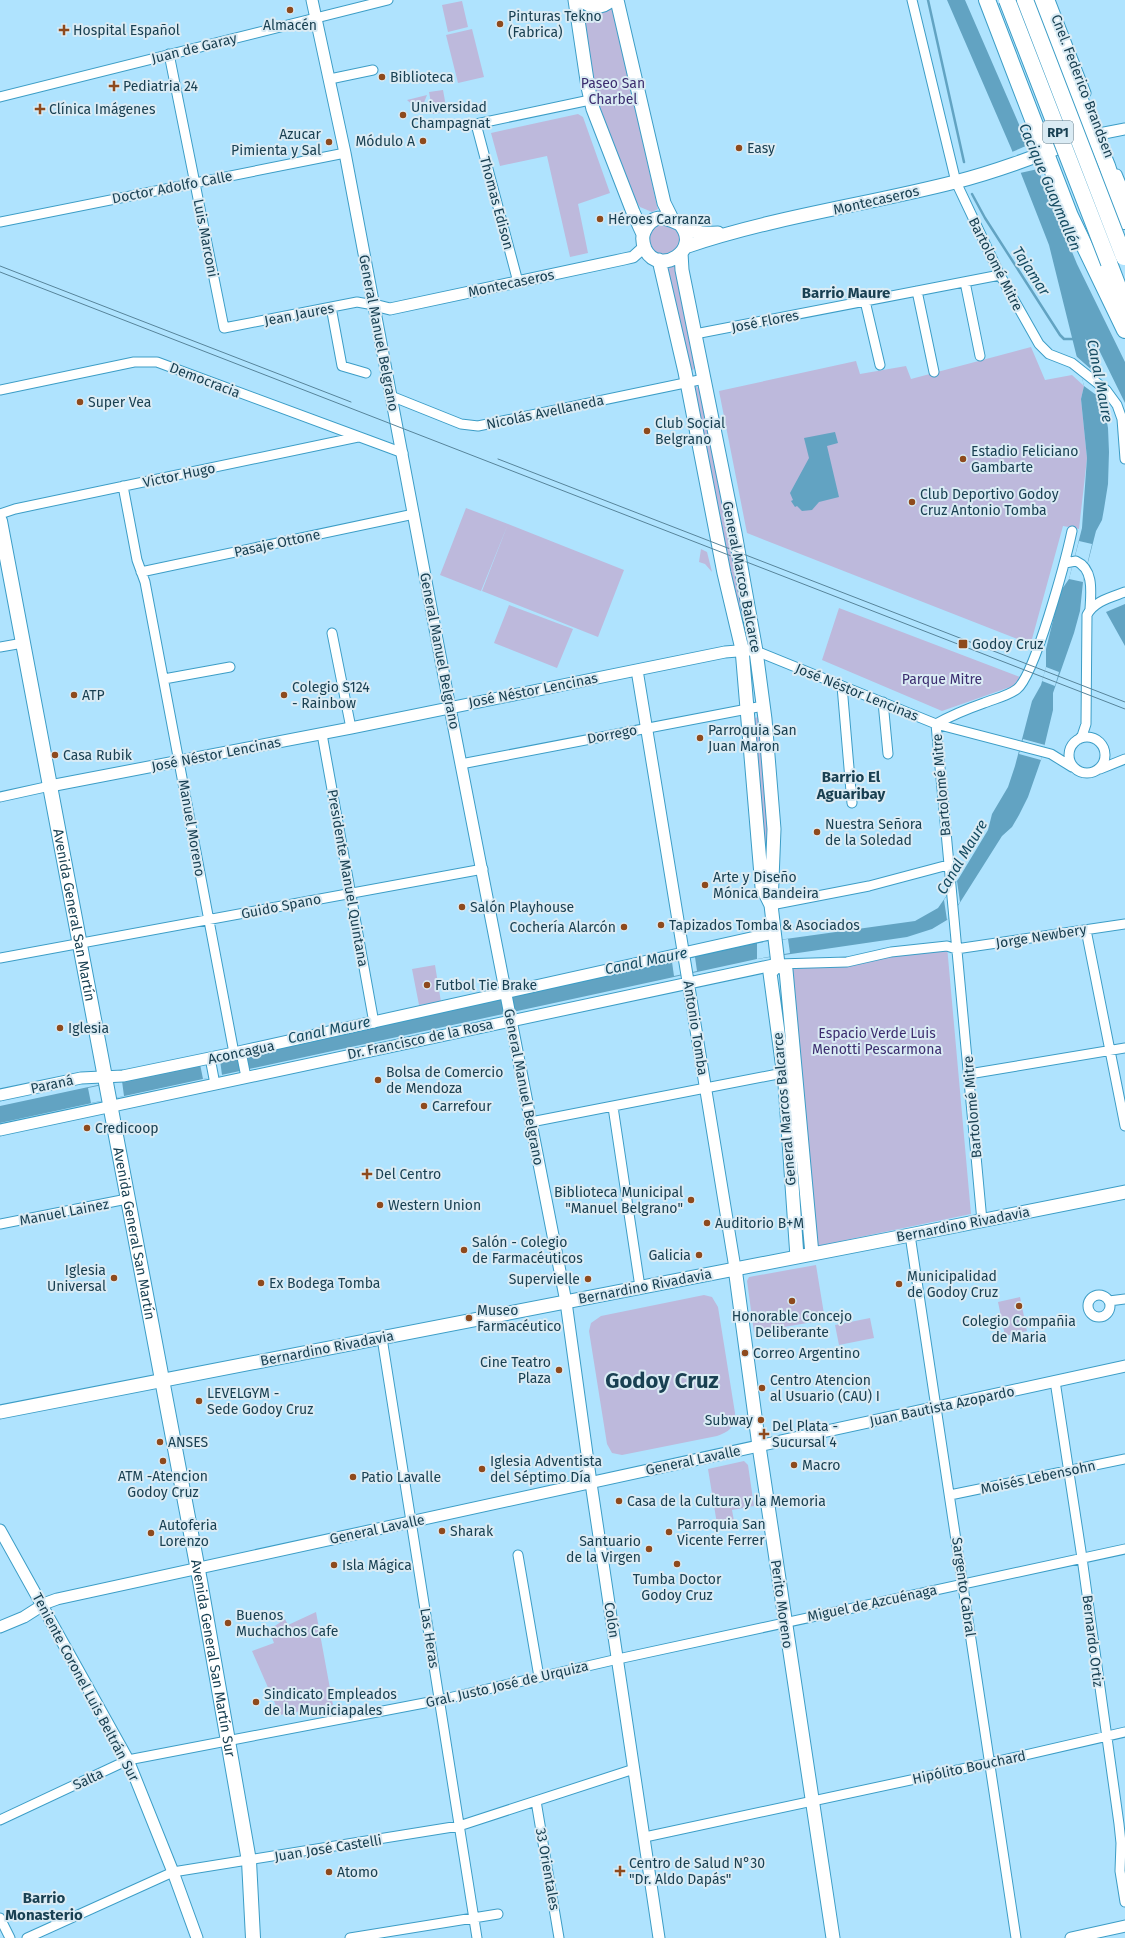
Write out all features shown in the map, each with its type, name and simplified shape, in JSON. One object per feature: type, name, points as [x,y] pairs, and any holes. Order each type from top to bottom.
[{"type":"highway","points":[[988,0],[1030,158],[1078,235],[1125,330]]},
{"type":"highway","name":"RP1","points":[[1007,0],[1125,305]]},
{"type":"highway","name":"RP1","points":[[1025,0],[1124,258]]},
{"type":"highway","points":[[1039,0],[1097,134],[1125,221]]},
{"type":"main road","points":[[575,0],[590,100],[597,121],[650,256],[659,260],[672,260],[683,250],[686,233],[675,221],[664,202],[617,0]]},
{"type":"main road","points":[[582,0],[586,4],[594,7],[605,5],[611,0]]},
{"type":"main road","name":"Montecaseros","points":[[683,250],[726,233],[956,182],[1097,134]]},
{"type":"main road","points":[[644,241],[647,227],[655,220],[663,218],[675,221]]},
{"type":"main road","name":"Montecaseros","points":[[675,221],[699,232],[726,233]]},
{"type":"main road","name":"General Marcos Balcarce","points":[[683,250],[682,270],[735,533],[756,651],[764,706],[774,829],[772,905],[777,960],[770,973],[783,1073],[797,1257]]},
{"type":"main road","name":"General Marcos Balcarce","points":[[659,260],[687,382],[719,550],[742,649],[762,887],[772,905]]},
{"type":"main road","name":"Avenida General San Martín","points":[[0,521],[161,1379]]},
{"type":"main road","name":"General Marcos Balcarce","points":[[777,960],[786,970],[812,1254]]},
{"type":"main road","name":"Bernardino Rivadavia","points":[[0,1412],[161,1379],[382,1338],[1125,1192]]},
{"type":"main road","name":"Perito Moreno","points":[[735,1268],[758,1446],[833,1938]]},
{"type":"main road","name":"Avenida General San Martín Sur","points":[[161,1379],[198,1568],[250,1861],[253,1938]]},
{"type":"street","name":"General Manuel Belgrano","points":[[312,0],[317,17],[345,153],[403,453],[450,708],[483,869],[566,1302]]},
{"type":"street","name":"Juan de Garay","points":[[0,97],[388,0]]},
{"type":"street","name":"Bartolomé Mitre","points":[[912,0],[956,182],[1000,275],[1039,344],[1049,354],[1066,360],[1098,384],[1112,398],[1120,410],[1125,459]]},
{"type":"street","name":"Cnel. Federico Brandsen","points":[[1050,0],[1097,134],[1125,193]]},
{"type":"street","name":"Luis Marconi","points":[[169,54],[224,328]]},
{"type":"street","points":[[330,79],[373,70]]},
{"type":"street","name":"Thomas Edison","points":[[518,282],[476,124],[590,100]]},
{"type":"street","points":[[1097,134],[1125,129]]},
{"type":"street","name":"Doctor Adolfo Calle","points":[[0,222],[345,153]]},
{"type":"street","name":"Montecaseros","points":[[374,305],[390,309],[633,257],[644,241]]},
{"type":"street","name":"José Flores","points":[[695,334],[1000,275]]},
{"type":"street","points":[[965,282],[980,356]]},
{"type":"street","points":[[917,291],[934,372]]},
{"type":"street","points":[[865,301],[880,365]]},
{"type":"street","name":"Jean Jaures","points":[[224,328],[357,302],[374,305]]},
{"type":"street","points":[[331,307],[342,366],[366,373]]},
{"type":"street","name":"Democracia","points":[[0,390],[134,362],[157,362],[358,438],[403,453]]},
{"type":"street","name":"Nicolás Avellaneda","points":[[391,396],[461,424],[478,426],[704,379]]},
{"type":"street","points":[[320,445],[326,442],[328,436],[326,430],[321,424]]},
{"type":"street","name":"Victor Hugo","points":[[0,514],[15,509],[122,486],[358,438]]},
{"type":"street","name":"Manuel Moreno","points":[[122,486],[141,572],[145,582],[209,920],[239,1053],[246,1073]]},
{"type":"street","name":"Pasaje Ottone","points":[[141,572],[414,514]]},
{"type":"street","name":"Bartolomé Mitre","points":[[982,1221],[969,1074],[952,914],[936,724],[957,712],[1005,695],[1021,685],[1030,670],[1069,562],[1072,531]]},
{"type":"street","points":[[1047,753],[1071,746],[1082,736],[1086,724],[1087,624],[1090,609],[1091,585],[1086,569],[1082,564],[1069,562]]},
{"type":"street","points":[[1090,609],[1097,604],[1125,592]]},
{"type":"street","points":[[332,633],[351,728]]},
{"type":"street","points":[[0,647],[23,643]]},
{"type":"street","name":"José Néstor Lencinas","points":[[50,786],[322,734],[742,649],[756,651],[936,724],[1047,753],[1072,767]]},
{"type":"street","points":[[164,678],[230,667]]},
{"type":"street","name":"Antonio Tomba","points":[[637,670],[648,728],[735,1268]]},
{"type":"street","points":[[842,686],[852,803]]},
{"type":"street","points":[[882,702],[888,754]]},
{"type":"street","name":"Dorrego","points":[[461,764],[764,706]]},
{"type":"street","points":[[1086,724],[1094,739]]},
{"type":"street","name":"Presidente Manuel Quintana","points":[[322,734],[374,1023]]},
{"type":"street","points":[[1079,739],[1089,737],[1094,739],[1110,753],[1125,759]]},
{"type":"street","points":[[1071,746],[1068,757],[1072,767],[1080,773],[1085,774],[1125,759]]},
{"type":"street","points":[[1099,769],[1104,761],[1103,746]]},
{"type":"street","points":[[0,797],[50,786]]},
{"type":"street","points":[[772,905],[869,886],[948,865]]},
{"type":"street","name":"Guido Spano","points":[[0,958],[483,869]]},
{"type":"street","name":"Jorge Newbery","points":[[777,960],[834,963],[856,960],[895,951],[947,946],[956,949],[1125,924]]},
{"type":"street","points":[[1086,930],[1125,1126]]},
{"type":"street","name":"Aconcagua","points":[[105,1081],[123,1076],[210,1060],[374,1023],[775,937]]},
{"type":"street","name":"Dr. Francisco de la Rosa","points":[[0,1130],[110,1103],[214,1080],[777,960]]},
{"type":"street","points":[[969,1074],[1125,1048]]},
{"type":"street","points":[[210,1060],[214,1080]]},
{"type":"street","points":[[531,1122],[796,1071]]},
{"type":"street","name":"Paraná","points":[[0,1095],[81,1078],[105,1081]]},
{"type":"street","points":[[613,1107],[640,1287]]},
{"type":"street","name":"Manuel Lainez","points":[[0,1224],[127,1199]]},
{"type":"street","name":"Sargento Cabral","points":[[910,1235],[938,1408],[1016,1938]]},
{"type":"street","points":[[1109,1301],[1125,1298]]},
{"type":"street","name":"Colón","points":[[566,1302],[591,1483],[659,1938]]},
{"type":"street","name":"Las Heras","points":[[382,1338],[477,1938]]},
{"type":"street","name":"Juan Bautista Azopardo","points":[[758,1446],[938,1408],[1125,1366]]},
{"type":"street","name":"Bernardo Ortiz","points":[[1055,1381],[1082,1558],[1120,1833],[1120,1871],[1125,1902]]},
{"type":"street","name":"General Lavalle","points":[[0,1627],[57,1599],[758,1446]]},
{"type":"street","name":"Moisés Lebensohn","points":[[950,1495],[1125,1459]]},
{"type":"street","name":"Teniente Coronel Luis Beltrán Sur","points":[[0,1530],[128,1760],[173,1872],[197,1938]]},
{"type":"street","name":"Miguel de Azcuénaga","points":[[784,1622],[1125,1549]]},
{"type":"street","points":[[518,1555],[539,1677]]},
{"type":"street","name":"Gral. Justo José de Urquiza","points":[[228,1740],[440,1700],[784,1622]]},
{"type":"street","name":"Hipólito Bouchard","points":[[645,1837],[990,1763],[1125,1732]]},
{"type":"street","name":"Salta","points":[[0,1820],[128,1760],[228,1740]]},
{"type":"street","name":"Juan José Castelli","points":[[27,1938],[173,1872],[250,1861],[459,1826],[634,1769]]},
{"type":"street","name":"33 Orientales","points":[[536,1801],[559,1938]]},
{"type":"street","points":[[350,1938],[376,1936],[498,1914]]},
{"type":"street","points":[[0,1918],[10,1938]]},
{"type":"street","points":[[1071,1938],[1125,1926]]},
{"type":"green space","points":[[462,1],[468,27],[448,32],[442,5]]},
{"type":"green space","name":"Paseo San Charbel","points":[[612,5],[658,209],[652,212],[640,207],[636,201],[595,99],[582,8]]},
{"type":"green space","points":[[472,29],[484,77],[458,83],[446,35]]},
{"type":"green space","points":[[443,90],[447,112],[433,114],[429,92]]},
{"type":"green space","points":[[427,95],[423,105],[415,107],[407,100]]},
{"type":"green space","points":[[578,114],[583,117],[610,193],[578,204],[588,253],[570,257],[547,156],[500,166],[491,133]]},
{"type":"green space","points":[[664,223],[670,224],[677,230],[680,239],[679,245],[673,252],[664,255],[658,254],[651,248],[648,239],[649,233],[655,226]]},
{"type":"green space","points":[[676,265],[695,364],[694,369],[691,371],[667,267]]},
{"type":"green space","name":"Club Deportivo Godoy Cruz Antonio Tomba","points":[[1031,347],[1045,380],[1072,375],[1084,386],[1081,399],[1087,458],[1079,529],[1063,526],[1032,639],[1025,642],[747,533],[719,391],[856,361],[860,374],[906,366],[911,379]]},
{"type":"green space","points":[[696,386],[699,389],[721,490],[747,639],[744,636],[692,388]]},
{"type":"green space","points":[[466,508],[508,524],[481,591],[440,575]]},
{"type":"green space","points":[[508,524],[624,570],[598,637],[482,591]]},
{"type":"green space","points":[[701,549],[707,552],[712,572],[705,564],[699,562]]},
{"type":"green space","points":[[509,605],[573,629],[557,668],[494,643]]},
{"type":"green space","name":"Parque Mitre","points":[[839,608],[1020,677],[1013,686],[942,711],[822,660]]},
{"type":"green space","points":[[759,717],[768,825],[766,878],[754,718]]},
{"type":"green space","name":"Espacio Verde Luis Menotti Pescarmona","points":[[947,946],[971,1214],[817,1246],[791,963],[816,963]]},
{"type":"green space","name":"Futbol Tie Brake","points":[[435,965],[441,1002],[419,1005],[412,969]]},
{"type":"green space","points":[[816,1265],[825,1320],[754,1332],[747,1281],[749,1277]]},
{"type":"green space","points":[[704,1295],[712,1297],[718,1307],[735,1413],[733,1425],[728,1431],[717,1436],[622,1455],[612,1453],[607,1444],[589,1331],[591,1323],[601,1316]]},
{"type":"green space","points":[[1020,1297],[1027,1331],[1005,1336],[998,1302]]},
{"type":"green space","points":[[870,1318],[874,1338],[839,1345],[835,1325]]},
{"type":"green space","points":[[744,1461],[748,1465],[754,1506],[732,1510],[734,1521],[717,1524],[708,1469]]},
{"type":"green space","points":[[316,1612],[333,1705],[280,1715],[252,1651],[274,1643],[269,1630],[285,1619],[288,1625]]},
{"type":"water","points":[[947,0],[965,0],[1028,145],[1077,264],[1125,362],[1125,403],[1099,350],[1085,339],[1103,400],[1108,428],[1108,484],[1102,520],[1096,531],[1083,582],[1080,611],[1074,633],[1053,693],[1053,710],[1041,760],[1028,797],[1012,827],[1002,836],[954,912],[947,920],[932,929],[907,937],[757,959],[0,1123],[0,1106],[757,943],[915,921],[938,908],[959,878],[988,830],[992,814],[1008,787],[1015,766],[1032,701],[1041,685],[1046,667],[1046,649],[1060,592],[1069,579],[1082,528],[1087,458],[1081,399],[1084,386],[1049,245],[1011,148]]},
{"type":"water","points":[[835,432],[838,443],[827,446],[839,497],[819,502],[812,510],[802,511],[797,506],[795,507],[791,501],[793,500],[790,493],[809,458],[804,438]]},
{"type":"water","points":[[1125,604],[1125,646],[1106,612]]},
{"type":"pier","points":[[1028,145],[1038,169],[1020,173],[1012,152]]},
{"type":"pier","points":[[1076,356],[1093,371],[1103,400],[1084,386]]},
{"type":"pier","points":[[1079,541],[1092,544],[1083,582],[1069,579]]},
{"type":"pier","points":[[1046,667],[1059,672],[1055,686],[1042,681]]},
{"type":"pier","points":[[1023,739],[1045,745],[1041,760],[1019,754]]},
{"type":"pier","points":[[957,881],[960,902],[947,920],[944,900]]},
{"type":"pier","points":[[788,939],[790,953],[757,959],[757,943]]},
{"type":"pier","points":[[695,957],[697,971],[674,976],[672,962]]},
{"type":"pier","points":[[220,1060],[222,1075],[203,1079],[200,1064]]},
{"type":"pier","points":[[122,1081],[124,1096],[91,1103],[88,1088]]},
{"type":"waterway","name":"Tajamar","points":[[928,0],[964,162]]},
{"type":"waterway","name":"Tajamar","points":[[972,194],[985,218],[1060,335],[1064,339],[1074,339]]},
{"type":"tram line","points":[[0,266],[351,402]]},
{"type":"tram line","points":[[0,272],[1125,709]]},
{"type":"tram line","points":[[498,459],[1125,702]]},
{"type":"place","name":"Almacén","points":[[290,10]]},
{"type":"place","name":"Pinturas Tekno (Fabrica)","points":[[500,24]]},
{"type":"place","name":"Hospital Español","points":[[64,30]]},
{"type":"place","name":"Biblioteca","points":[[382,77]]},
{"type":"place","name":"Pediatria 24","points":[[114,86]]},
{"type":"place","name":"Clínica Imágenes","points":[[40,109]]},
{"type":"place","name":"Universidad Champagnat","points":[[403,115]]},
{"type":"place","name":"Módulo A","points":[[423,141]]},
{"type":"place","name":"Azucar Pimienta y Sal","points":[[329,142]]},
{"type":"place","name":"Easy","points":[[739,148]]},
{"type":"place","name":"Héroes Carranza","points":[[600,219]]},
{"type":"place","name":"Super Vea","points":[[80,402]]},
{"type":"place","name":"Club Social Belgrano","points":[[647,431]]},
{"type":"place","name":"Estadio Feliciano Gambarte","points":[[963,459]]},
{"type":"place","name":"Club Deportivo Godoy Cruz Antonio Tomba","points":[[912,502]]},
{"type":"place","name":"Godoy Cruz","points":[[963,644]]},
{"type":"place","name":"ATP","points":[[74,695]]},
{"type":"place","name":"Colegio S124 - Rainbow","points":[[284,695]]},
{"type":"place","name":"Parroquia San Juan Maron","points":[[700,738]]},
{"type":"place","name":"Casa Rubik","points":[[55,755]]},
{"type":"place","name":"Nuestra Señora de la Soledad","points":[[817,832]]},
{"type":"place","name":"Arte y Diseño Mónica Bandeira","points":[[705,885]]},
{"type":"place","name":"Salón Playhouse","points":[[462,907]]},
{"type":"place","name":"Tapizados Tomba & Asociados","points":[[661,925]]},
{"type":"place","name":"Cochería Alarcón","points":[[624,927]]},
{"type":"place","name":"Futbol Tie Brake","points":[[427,985]]},
{"type":"place","name":"Iglesia","points":[[60,1028]]},
{"type":"place","name":"Bolsa de Comercio de Mendoza","points":[[378,1080]]},
{"type":"place","name":"Carrefour","points":[[424,1106]]},
{"type":"place","name":"Credicoop","points":[[87,1128]]},
{"type":"place","name":"Del Centro","points":[[367,1174]]},
{"type":"place","name":"Biblioteca Municipal \"Manuel Belgrano\"","points":[[691,1200]]},
{"type":"place","name":"Western Union","points":[[380,1205]]},
{"type":"place","name":"Auditorio B+M","points":[[707,1223]]},
{"type":"place","name":"Salón - Colegio de Farmacéuticos","points":[[464,1250]]},
{"type":"place","name":"Galicia","points":[[699,1255]]},
{"type":"place","name":"Iglesia Universal","points":[[114,1278]]},
{"type":"place","name":"Supervielle","points":[[588,1279]]},
{"type":"place","name":"Ex Bodega Tomba","points":[[261,1283]]},
{"type":"place","name":"Municipalidad de Godoy Cruz","points":[[899,1284]]},
{"type":"place","name":"Honorable Concejo Deliberante","points":[[792,1301]]},
{"type":"place","name":"Colegio Compañia de Maria","points":[[1019,1306]]},
{"type":"place","name":"Museo Farmacéutico","points":[[469,1318]]},
{"type":"place","name":"Correo Argentino","points":[[745,1353]]},
{"type":"place","name":"Cine Teatro Plaza","points":[[559,1370]]},
{"type":"place","name":"Centro Atencion al Usuario (CAU) I","points":[[762,1388]]},
{"type":"place","name":"LEVELGYM - Sede Godoy Cruz","points":[[199,1401]]},
{"type":"place","name":"Subway","points":[[761,1420]]},
{"type":"place","name":"Del Plata - Sucursal 4","points":[[764,1434]]},
{"type":"place","name":"ANSES","points":[[160,1442]]},
{"type":"place","name":"ATM -Atencion Godoy Cruz","points":[[163,1461]]},
{"type":"place","name":"Macro","points":[[794,1465]]},
{"type":"place","name":"Iglesia Adventista del Séptimo Día","points":[[482,1469]]},
{"type":"place","name":"Patio Lavalle","points":[[353,1477]]},
{"type":"place","name":"Casa de la Cultura y la Memoria","points":[[619,1501]]},
{"type":"place","name":"Sharak","points":[[442,1531]]},
{"type":"place","name":"Parroquia San Vicente Ferrer","points":[[669,1532]]},
{"type":"place","name":"Autoferia Lorenzo","points":[[151,1533]]},
{"type":"place","name":"Santuario de la Virgen","points":[[649,1549]]},
{"type":"place","name":"Tumba Doctor Godoy Cruz","points":[[677,1564]]},
{"type":"place","name":"Isla Mágica","points":[[334,1565]]},
{"type":"place","name":"Buenos Muchachos Cafe","points":[[228,1623]]},
{"type":"place","name":"Sindicato Empleados de la Municiapales","points":[[256,1702]]},
{"type":"place","name":"Centro de Salud N°30 \"Dr. Aldo Dapás\"","points":[[620,1871]]},
{"type":"place","name":"Atomo","points":[[329,1872]]},
{"type":"district","name":"Barrio Maure","points":[[846,293]]},
{"type":"district","name":"Barrio El Aguaribay","points":[[851,786]]},
{"type":"district","name":"Godoy Cruz","points":[[662,1380]]},
{"type":"district","name":"Barrio Monasterio","points":[[44,1906]]},
{"type":"water label","name":"Cacique Guaymallén","points":[[1050,187]]},
{"type":"water label","name":"Canal Maure","points":[[1100,381]]},
{"type":"water label","name":"Canal Maure","points":[[962,857]]},
{"type":"water label","name":"Canal Maure","points":[[646,961]]},
{"type":"water label","name":"Canal Maure","points":[[329,1030]]}]
